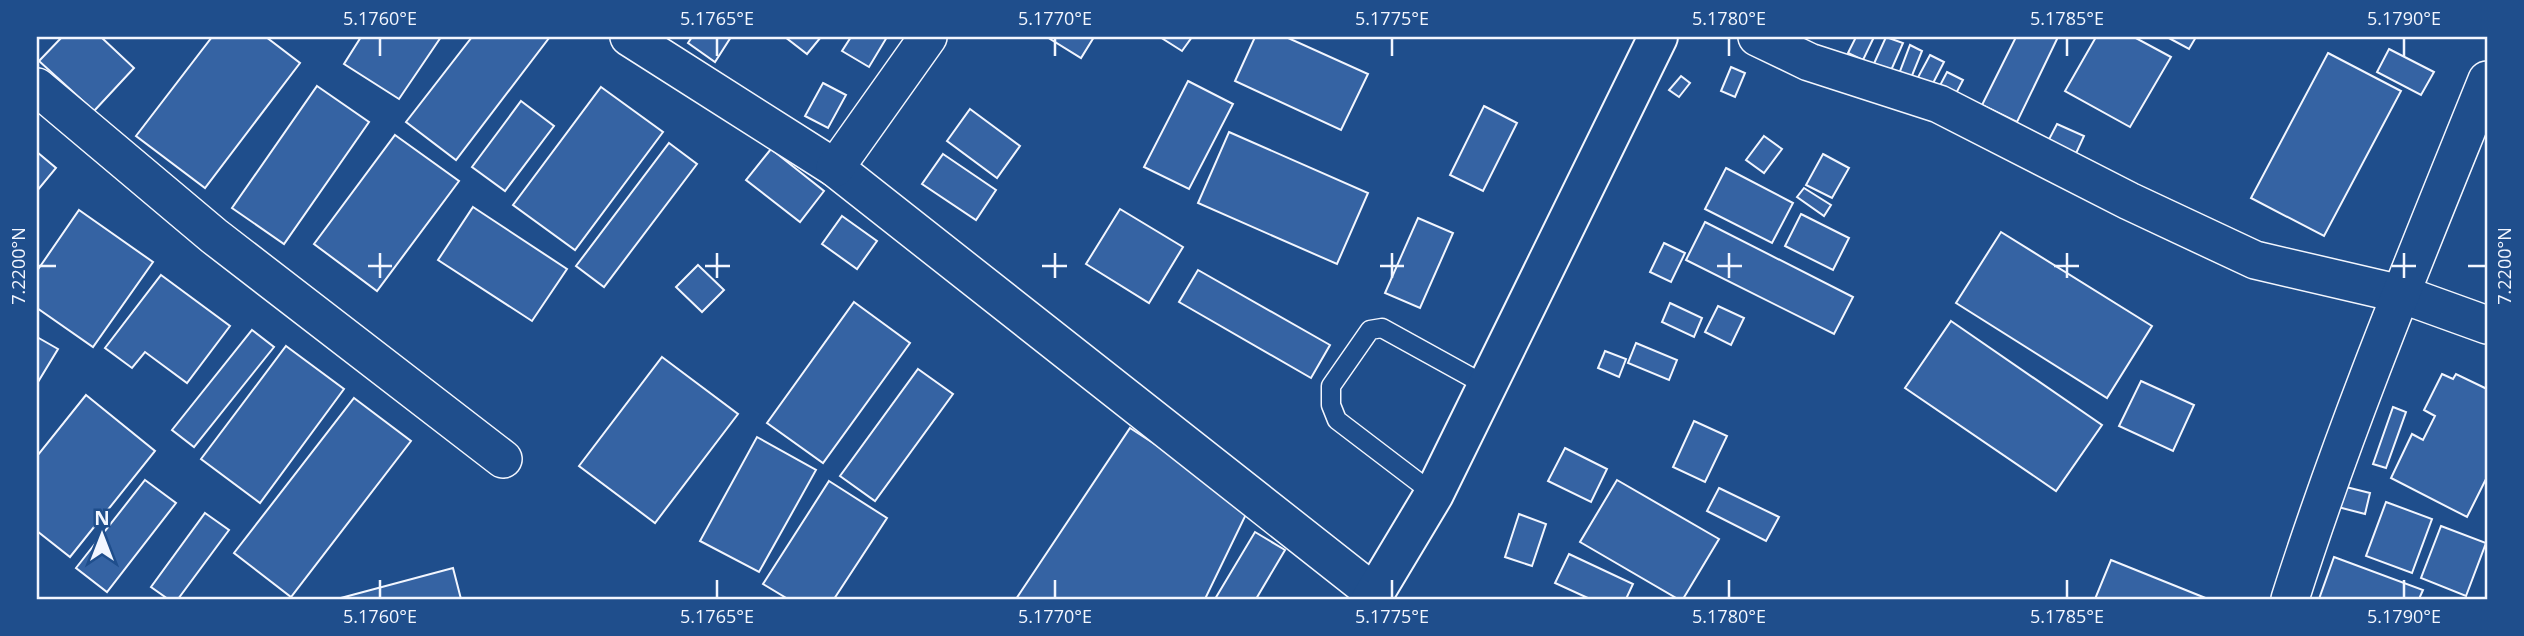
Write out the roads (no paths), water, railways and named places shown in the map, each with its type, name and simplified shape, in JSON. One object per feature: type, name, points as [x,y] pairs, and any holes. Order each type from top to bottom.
[{"type":"main road","points":[[1373,596],[1434,494],[1658,37]]},
{"type":"street","points":[[629,37],[835,168],[1373,596]]},
{"type":"street","points":[[835,168],[928,37]]},
{"type":"street","points":[[1758,37],[1809,62],[1939,104],[2086,179],[2255,260],[2401,294],[2487,325]]},
{"type":"street","points":[[2290,599],[2312,530],[2401,294],[2487,80]]},
{"type":"street","points":[[37,87],[214,236],[503,459]]},
{"type":"lane","points":[[1434,494],[1337,420],[1331,405],[1331,386],[1370,330],[1382,328],[1487,386]]}]
